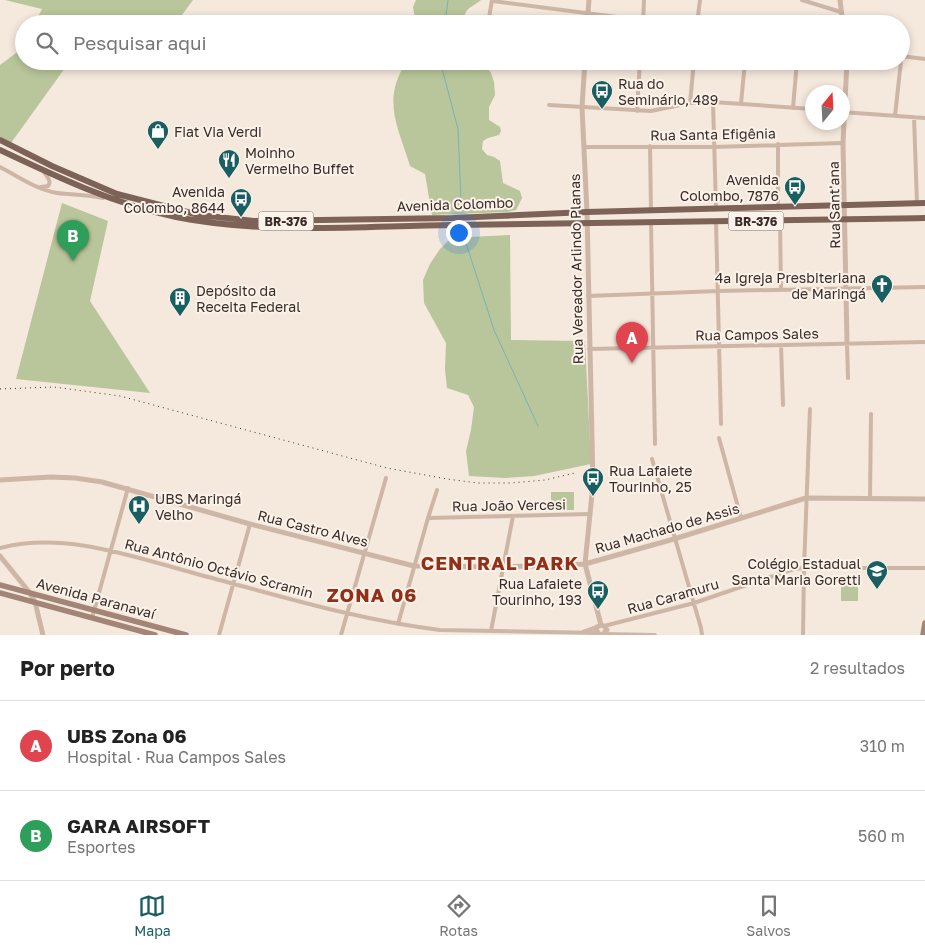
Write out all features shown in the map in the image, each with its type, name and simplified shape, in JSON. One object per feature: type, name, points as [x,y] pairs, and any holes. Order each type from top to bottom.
[{"type":"main road","name":"Avenida Colombo","points":[[0,140],[52,166],[117,194],[199,215],[254,221],[453,218],[651,210],[925,204]]},
{"type":"main road","name":"Avenida Colombo","points":[[0,150],[117,202],[199,221],[251,226],[587,224],[925,218]]},
{"type":"main road","points":[[683,210],[683,222]]},
{"type":"main road","name":"Avenida Paranavaí","points":[[0,585],[186,635]]},
{"type":"main road","name":"Avenida Paranavaí","points":[[0,593],[155,635]]},
{"type":"main road","points":[[923,635],[925,624]]},
{"type":"street","points":[[490,15],[492,0],[604,15]]},
{"type":"street","points":[[588,15],[589,0]]},
{"type":"street","points":[[643,15],[644,0]]},
{"type":"street","points":[[698,15],[700,0]]},
{"type":"street","points":[[802,0],[841,12]]},
{"type":"street","points":[[840,0],[842,15]]},
{"type":"street","points":[[910,57],[925,59]]},
{"type":"street","name":"Rua Vereador Arlindo Planas","points":[[584,70],[582,107],[587,224],[593,476],[585,564]]},
{"type":"street","points":[[636,111],[639,70]]},
{"type":"street","points":[[690,103],[693,70]]},
{"type":"street","points":[[741,104],[744,70]]},
{"type":"street","points":[[792,108],[796,70]]},
{"type":"street","name":"Rua Sant'ana","points":[[845,85],[846,70]]},
{"type":"street","points":[[895,116],[900,70]]},
{"type":"street","points":[[549,105],[636,111],[661,110],[690,103],[713,102],[805,109]]},
{"type":"street","points":[[713,102],[716,209]]},
{"type":"street","points":[[850,113],[925,118]]},
{"type":"street","points":[[914,117],[917,204]]},
{"type":"street","name":"Rua Sant'ana","points":[[844,130],[848,378]]},
{"type":"street","name":"Rua Santa Efigênia","points":[[584,147],[844,143]]},
{"type":"street","points":[[778,144],[778,208]]},
{"type":"street","points":[[650,146],[651,210]]},
{"type":"street","points":[[0,167],[56,192],[80,194],[117,202]]},
{"type":"street","points":[[39,186],[44,187],[50,183],[50,180],[42,170]]},
{"type":"street","points":[[780,220],[781,290]]},
{"type":"street","points":[[716,222],[721,424]]},
{"type":"street","points":[[651,223],[655,444]]},
{"type":"street","points":[[588,296],[652,292],[925,287]]},
{"type":"street","name":"Rua Campos Sales","points":[[589,349],[925,342]]},
{"type":"street","points":[[781,345],[783,405]]},
{"type":"street","points":[[803,635],[810,409]]},
{"type":"street","points":[[870,499],[871,414]]},
{"type":"street","points":[[719,438],[741,518]]},
{"type":"street","points":[[652,459],[702,635]]},
{"type":"street","name":"Rua Castro Alves","points":[[0,480],[43,477],[75,478],[102,482],[250,524],[414,566]]},
{"type":"street","points":[[341,635],[386,478]]},
{"type":"street","points":[[92,618],[128,488]]},
{"type":"street","points":[[398,624],[437,490]]},
{"type":"street","name":"Rua Machado de Assis","points":[[414,566],[504,567],[585,564],[674,539],[806,498],[925,499]]},
{"type":"street","name":"Rua João Vercesi","points":[[428,518],[590,514]]},
{"type":"street","points":[[490,631],[514,516]]},
{"type":"street","points":[[219,635],[250,524]]},
{"type":"street","name":"Rua Antônio Octávio Scramin","points":[[0,548],[30,543],[55,543],[110,551],[347,614],[440,630],[479,633],[490,631],[505,633],[580,633],[601,631],[655,635]]},
{"type":"street","points":[[0,556],[30,593],[43,635]]},
{"type":"street","points":[[585,564],[601,631]]},
{"type":"street","name":"Rua Caramuru","points":[[601,631],[617,624],[694,603],[794,569],[925,568]]},
{"type":"green space","points":[[5,0],[193,0],[182,15],[39,15],[42,9]]},
{"type":"green space","points":[[416,0],[481,0],[466,11],[465,15],[414,15],[413,7]]},
{"type":"green space","points":[[15,54],[15,70],[64,70],[11,143],[0,137],[0,65]]},
{"type":"green space","points":[[402,70],[489,70],[494,82],[495,95],[489,107],[489,120],[500,127],[501,131],[499,135],[483,141],[482,149],[487,155],[500,161],[503,183],[520,191],[522,198],[516,210],[432,215],[425,174],[410,166],[394,113],[393,101]]},
{"type":"green space","points":[[62,203],[108,221],[90,301],[150,393],[16,379]]},
{"type":"green space","points":[[510,235],[511,340],[585,341],[591,464],[534,476],[505,478],[469,476],[466,451],[474,407],[468,395],[447,388],[445,369],[446,343],[424,303],[423,280],[430,264],[440,249],[451,238]]},
{"type":"green space","points":[[551,492],[574,492],[574,510],[551,510]]},
{"type":"green space","points":[[841,579],[858,579],[858,601],[841,601]]},
{"type":"waterway","points":[[446,15],[448,0]]},
{"type":"waterway","points":[[442,70],[458,129],[461,201]]},
{"type":"waterway","points":[[466,243],[494,330],[538,426]]},
{"type":"railway","points":[[0,389],[54,387],[120,396],[387,468],[447,479],[478,483],[511,483],[545,480],[575,473]]},
{"type":"place","name":"Rua do Seminário, 489","points":[[602,110]]},
{"type":"place","name":"Fiat Via Verdi","points":[[158,150]]},
{"type":"place","name":"Moinho Vermelho Buffet","points":[[229,179]]},
{"type":"place","name":"Avenida Colombo, 7876","points":[[795,206]]},
{"type":"place","name":"Avenida Colombo, 8644","points":[[241,218]]},
{"type":"place","name":"GARA AIRSOFT","points":[[73,261]]},
{"type":"place","name":"4ª Igreja Presbiteriana de Maringá","points":[[882,304]]},
{"type":"place","name":"Depósito da Receita Federal","points":[[180,317]]},
{"type":"place","name":"UBS Zona 06","points":[[632,363]]},
{"type":"place","name":"Rua Lafaiete Tourinho, 25","points":[[593,497]]},
{"type":"place","name":"UBS Maringá Velho","points":[[139,525]]},
{"type":"place","name":"Colégio Estadual Santa Maria Goretti","points":[[877,590]]},
{"type":"place","name":"Rua Lafaiete Tourinho, 193","points":[[598,610]]},
{"type":"district","name":"CENTRAL PARK","points":[[500,562]]},
{"type":"district","name":"ZONA 06","points":[[372,594]]}]
